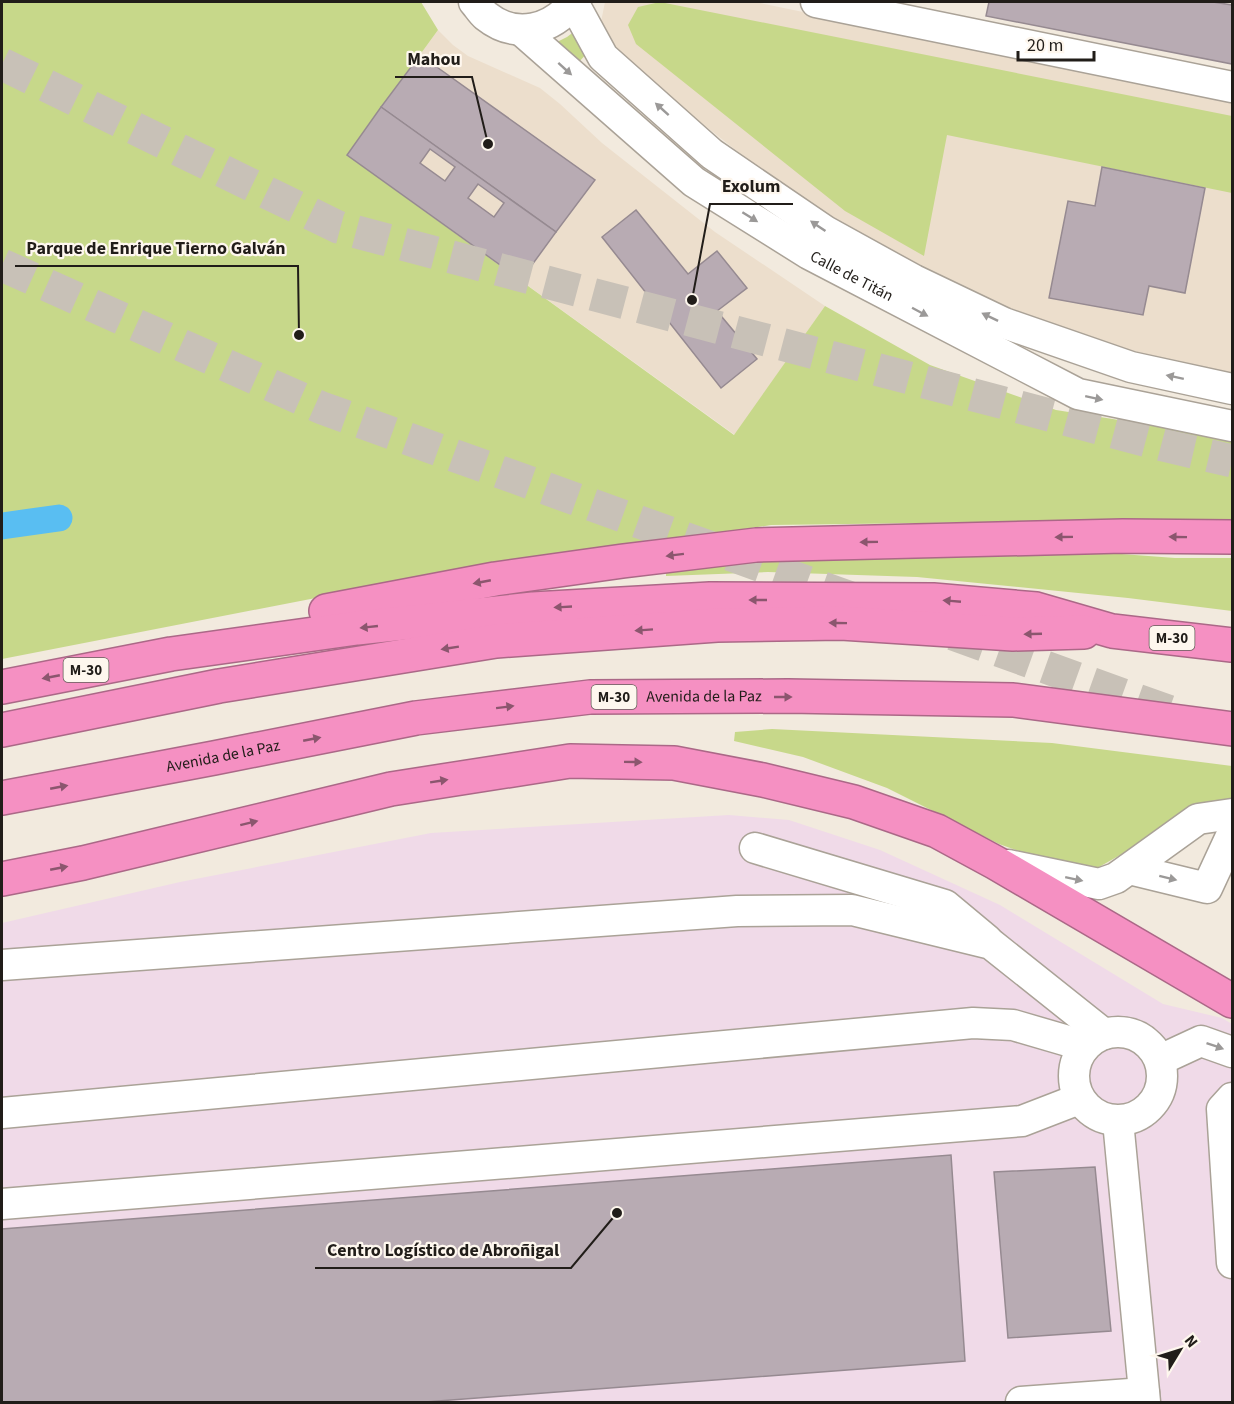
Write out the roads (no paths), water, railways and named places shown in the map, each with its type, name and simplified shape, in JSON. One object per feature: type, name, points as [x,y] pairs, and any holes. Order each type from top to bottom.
[{"type":"highway","points":[[171,654],[188,638],[472,584],[623,561],[756,545],[1123,536],[1233,537]]},
{"type":"highway","name":"M-30","points":[[2,687],[171,654],[357,628],[533,609],[710,599],[933,600],[1036,609],[1112,631],[1233,645]]},
{"type":"highway","points":[[2,730],[219,686],[496,641],[717,625],[819,623],[1013,634],[1112,631]]},
{"type":"highway","name":"Avenida de la Paz","points":[[2,798],[416,718],[590,697],[788,696],[1013,700],[1233,729]]},
{"type":"highway","points":[[2,879],[83,863],[391,789],[570,761],[674,763],[763,780],[854,802],[937,831],[1233,1001]]},
{"type":"street","points":[[474,2],[485,16],[502,26],[521,30],[551,23],[564,14],[573,2]]},
{"type":"street","name":"Calle de Titán","points":[[573,2],[603,57],[712,154],[825,231],[914,280],[1004,323],[1131,367],[1233,389]]},
{"type":"street","points":[[816,2],[942,14],[1233,87]]},
{"type":"street","name":"Calle de Titán","points":[[521,30],[694,182],[809,254],[1078,394],[1233,426]]},
{"type":"street","points":[[996,863],[1099,884],[1116,878],[1198,819],[1233,814]]},
{"type":"street","points":[[1129,869],[1207,888],[1233,834]]},
{"type":"street","points":[[755,848],[945,905],[991,944],[1094,1040]]},
{"type":"street","points":[[2,965],[737,911],[852,910],[991,944]]},
{"type":"street","points":[[2,1113],[973,1023],[1013,1025],[1094,1040],[1125,1032],[1139,1037],[1151,1047],[1160,1060],[1162,1075],[1160,1091],[1153,1104],[1141,1114],[1118,1121],[1103,1118],[1089,1111],[1079,1099],[1073,1074],[1076,1059],[1094,1040]]},
{"type":"street","points":[[1160,1060],[1200,1041],[1233,1053]]},
{"type":"street","points":[[1233,1098],[1222,1109],[1233,1263]]},
{"type":"street","points":[[2,1203],[1022,1121],[1079,1099]]},
{"type":"street","points":[[1021,1402],[1144,1398],[1118,1121]]},
{"type":"waterway","points":[[2,526],[59,518]]},
{"type":"tunnel","points":[[2,64],[338,227],[1163,445],[1232,461]]},
{"type":"tunnel","points":[[2,265],[322,408],[851,598]]},
{"type":"tunnel","points":[[953,634],[1176,714]]},
{"type":"place","name":"Mahou","points":[[488,144]]},
{"type":"place","name":"Exolum","points":[[692,300]]},
{"type":"place","name":"Parque de Enrique Tierno Galván","points":[[299,335]]},
{"type":"place","name":"Centro Logístico de Abroñigal","points":[[617,1213]]}]
